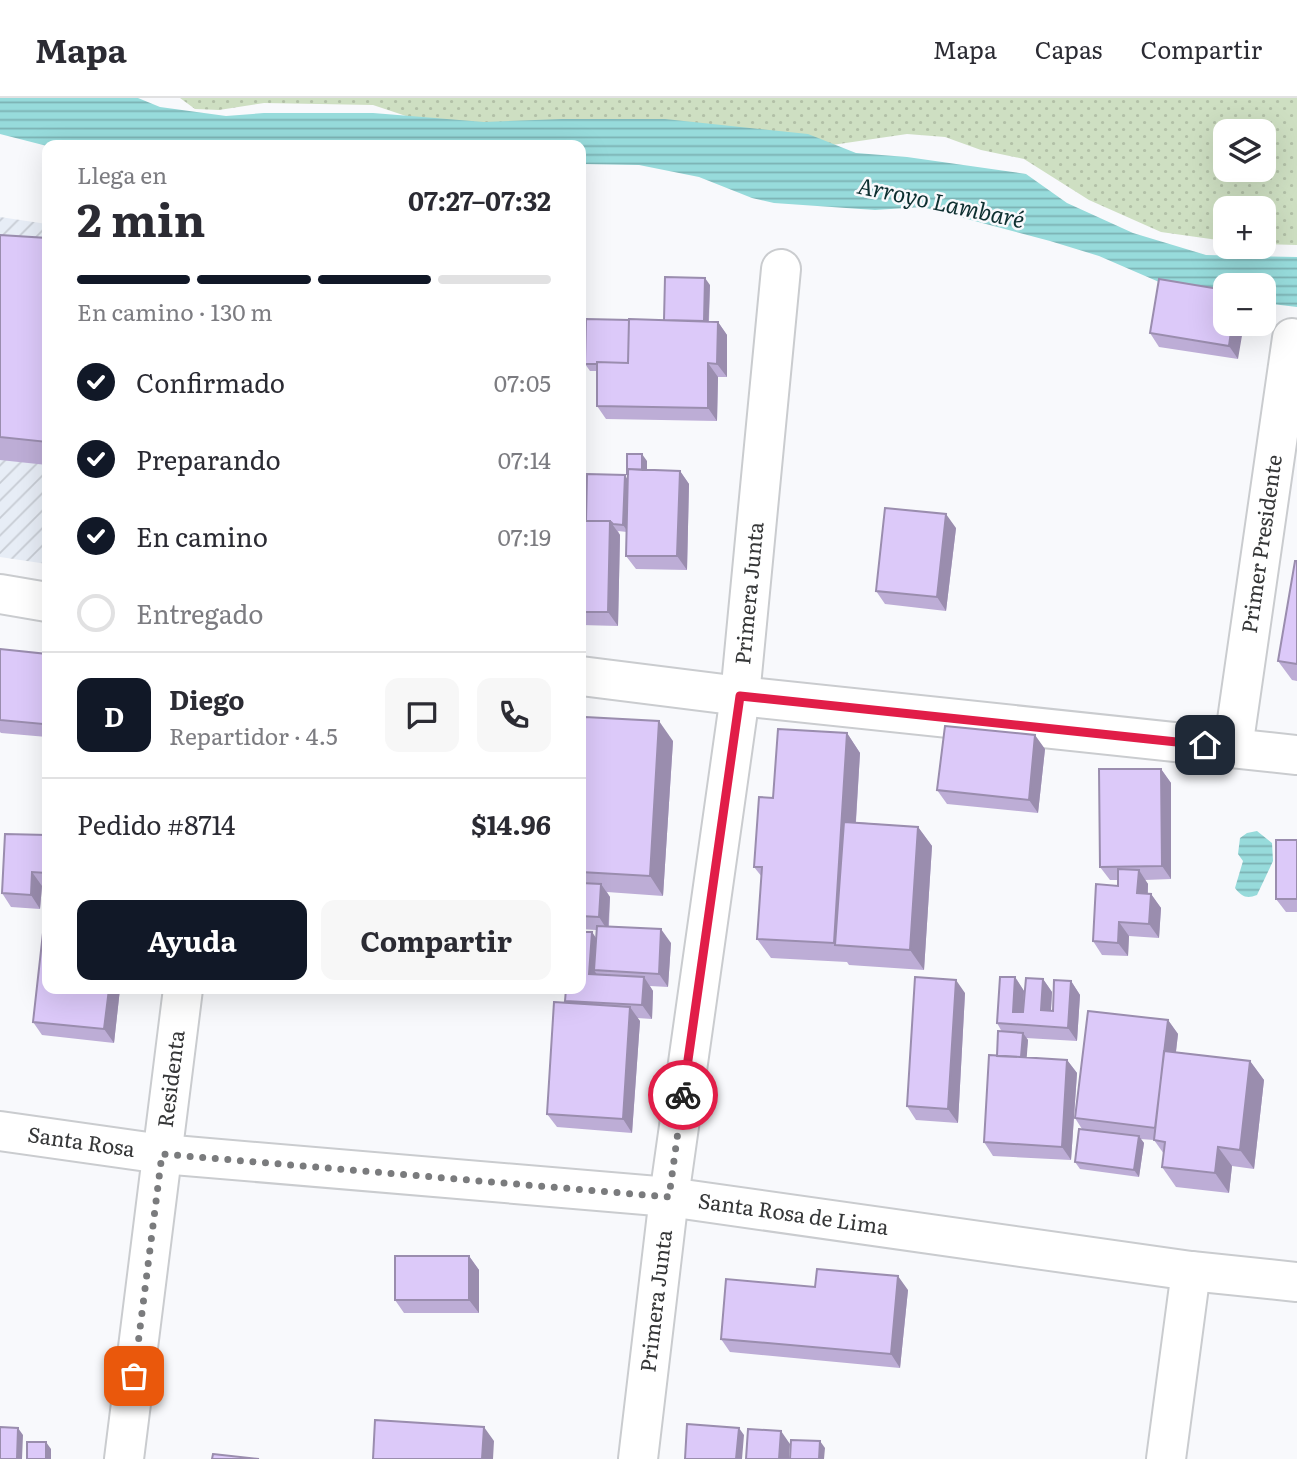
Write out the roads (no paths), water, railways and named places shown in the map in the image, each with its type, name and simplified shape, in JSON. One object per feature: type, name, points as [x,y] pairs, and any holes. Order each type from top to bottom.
[{"type":"street","name":"Primera Junta","points":[[638,1459],[669,1197],[740,696],[781,269]]},
{"type":"street","name":"Primer Presidente","points":[[1233,748],[1292,338]]},
{"type":"street","points":[[0,594],[42,601]]},
{"type":"street","points":[[586,677],[740,696],[1297,755]]},
{"type":"street","name":"Residenta","points":[[124,1459],[182,994]]},
{"type":"street","name":"Santa Rosa","points":[[0,1131],[162,1154]]},
{"type":"street","name":"Santa Rosa de Lima","points":[[162,1154],[669,1197],[1191,1271],[1297,1282]]},
{"type":"street","points":[[1166,1459],[1191,1271]]},
{"type":"water","name":"Arroyo Lambaré","points":[[0,98],[138,98],[160,107],[226,116],[264,113],[373,113],[484,122],[665,119],[808,134],[856,153],[907,157],[1026,174],[1067,203],[1133,233],[1213,255],[1213,259],[1297,257],[1297,307],[1276,304],[1276,273],[1213,273],[1213,295],[1166,285],[1099,256],[1050,241],[922,207],[875,210],[774,203],[752,198],[699,177],[639,165],[586,164],[586,140],[42,140],[42,145],[0,134]]},
{"type":"water","points":[[1257,831],[1272,843],[1273,861],[1257,895],[1247,897],[1235,888],[1243,861],[1238,854],[1240,838]]}]
